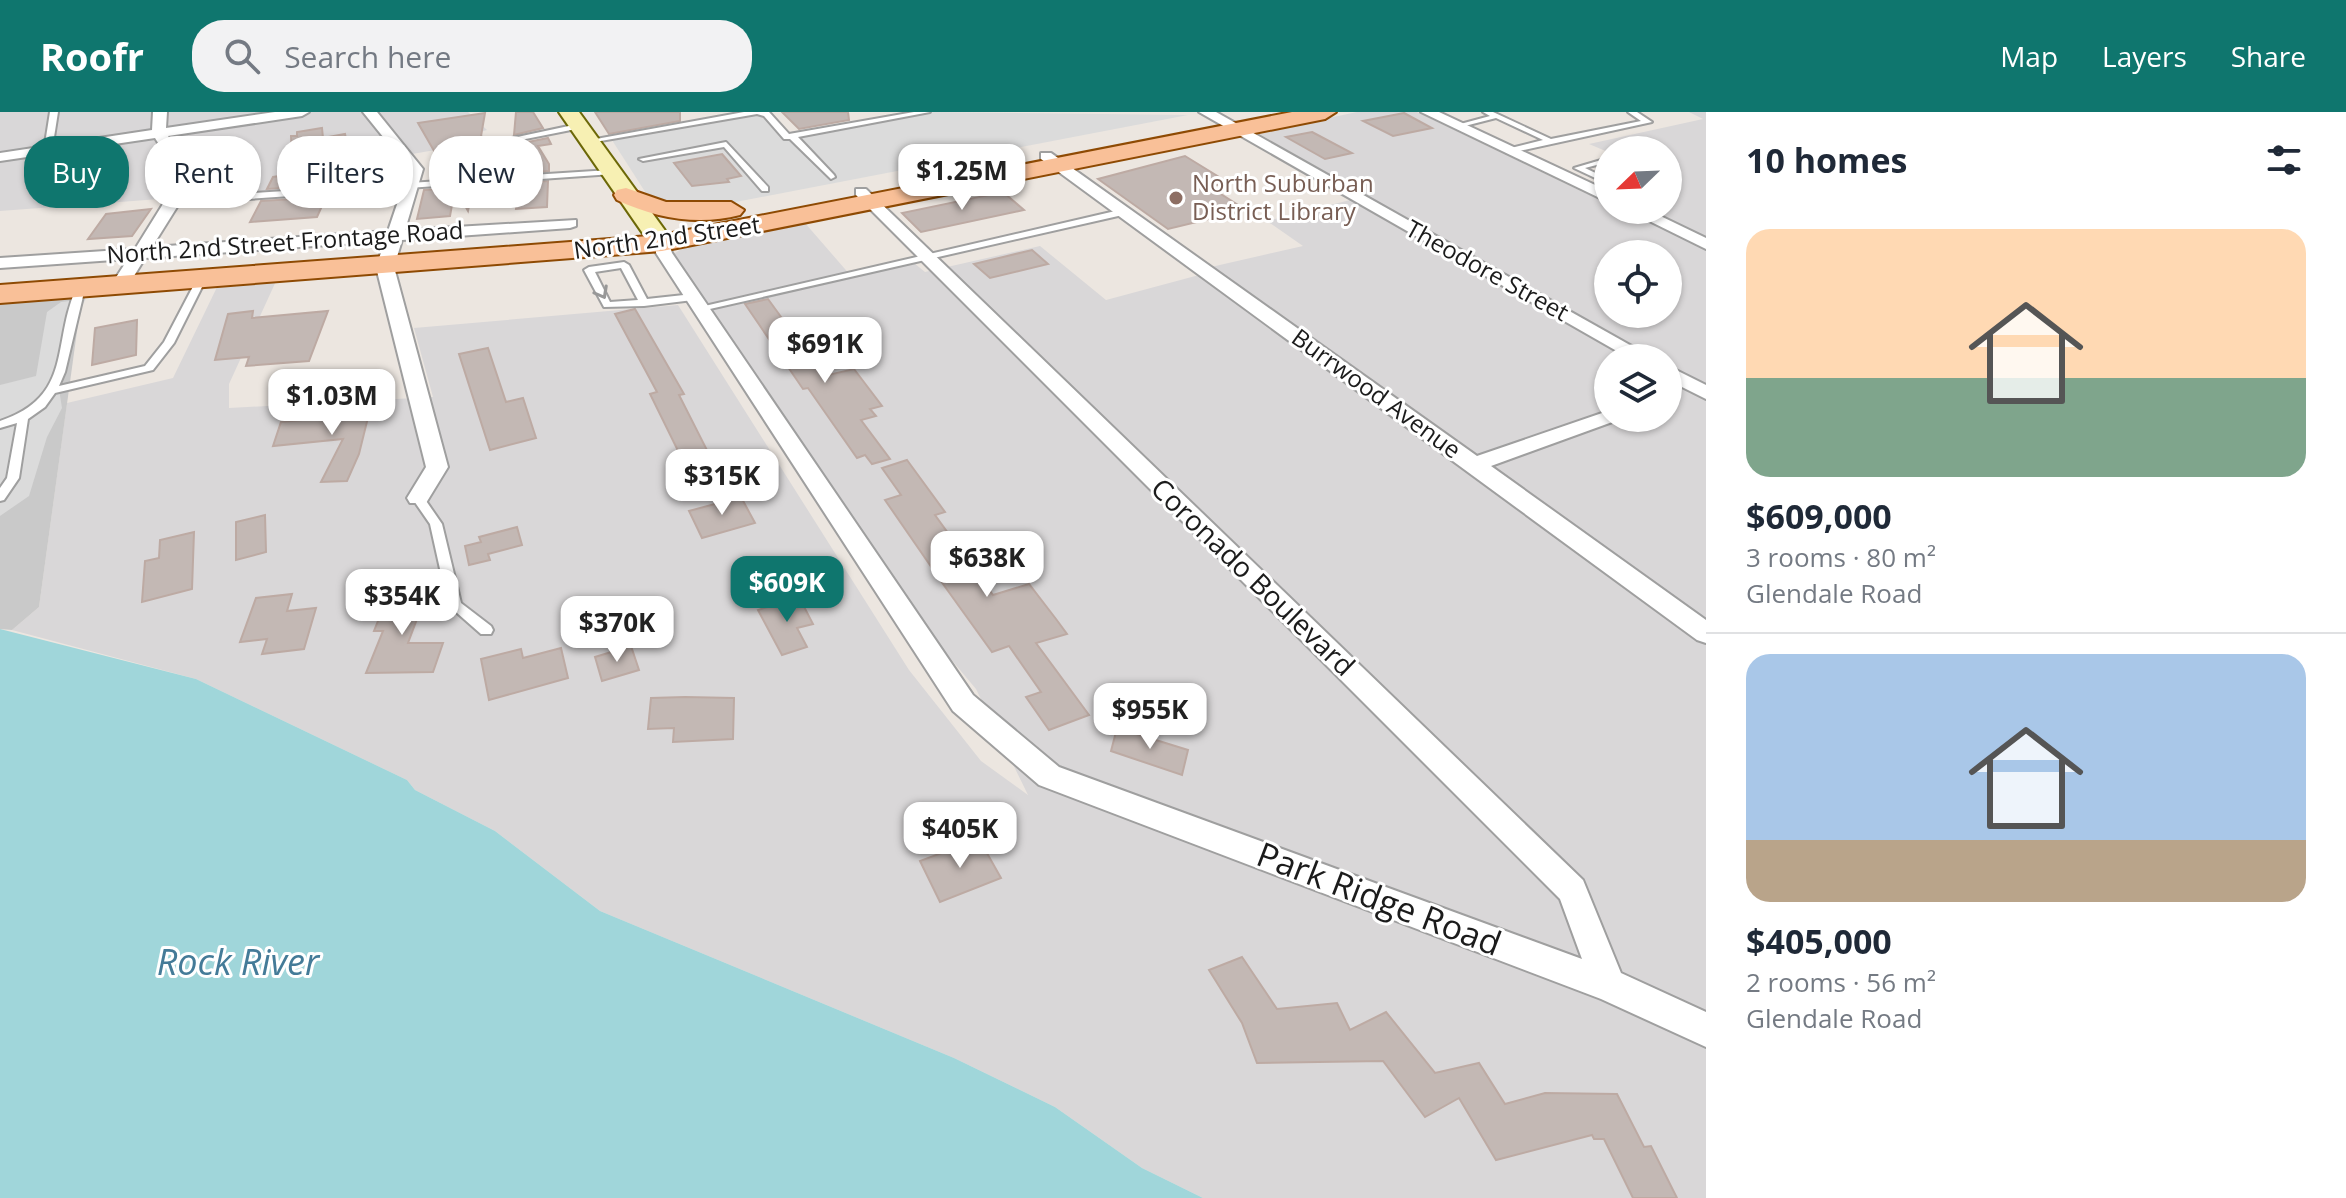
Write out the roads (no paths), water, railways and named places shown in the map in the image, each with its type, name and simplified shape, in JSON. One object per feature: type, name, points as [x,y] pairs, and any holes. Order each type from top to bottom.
[{"type":"main road","name":"North 2nd Street","points":[[0,279],[658,235],[867,198],[1269,112]]},
{"type":"main road","name":"North 2nd Street","points":[[1223,121],[1325,112]]},
{"type":"main road","points":[[626,195],[654,209],[687,213],[770,199]]},
{"type":"main road","name":"North 2nd Street","points":[[658,235],[770,199],[867,198]]},
{"type":"main road","name":"North 2nd Street","points":[[0,294],[80,288],[131,269],[201,279],[389,252]]},
{"type":"street","points":[[160,112],[161,136]]},
{"type":"street","points":[[129,138],[262,115],[302,112]]},
{"type":"street","points":[[370,112],[389,136]]},
{"type":"street","points":[[1428,112],[1594,190]]},
{"type":"street","name":"Theodore Street","points":[[1223,121],[1618,344]]},
{"type":"street","points":[[579,126],[626,195],[658,235]]},
{"type":"street","points":[[0,157],[24,154]]},
{"type":"street","name":"Burrwood Avenue","points":[[1053,160],[1706,633]]},
{"type":"street","name":"Coronado Boulevard","points":[[867,198],[1572,890],[1609,985]]},
{"type":"street","points":[[131,269],[170,208]]},
{"type":"street","points":[[403,208],[389,252],[437,467],[418,498]]},
{"type":"street","name":"North 2nd Street Frontage Road","points":[[389,252],[570,223]]},
{"type":"street","points":[[1664,224],[1706,244]]},
{"type":"street","name":"Park Ridge Road","points":[[658,235],[697,302],[963,703],[1049,776],[1609,985],[1706,1030]]},
{"type":"street","name":"North 2nd Street Frontage Road","points":[[0,263],[131,269]]},
{"type":"street","points":[[1682,378],[1702,387]]},
{"type":"street","points":[[1682,392],[1702,387]]},
{"type":"street","points":[[1474,465],[1594,422]]},
{"type":"lane","points":[[50,136],[54,112]]},
{"type":"lane","points":[[529,136],[579,126],[757,112],[766,114],[787,137],[926,112]]},
{"type":"lane","points":[[1487,112],[1550,141]]},
{"type":"lane","points":[[1457,126],[1517,112]]},
{"type":"lane","points":[[1510,151],[1648,122],[1632,112]]},
{"type":"lane","points":[[792,136],[831,177]]},
{"type":"lane","points":[[643,159],[726,144],[770,199]]},
{"type":"lane","points":[[1594,164],[1578,168],[1594,175]]},
{"type":"lane","points":[[413,184],[610,172]]},
{"type":"lane","points":[[644,303],[624,265],[589,270],[607,305],[697,302],[1124,212]]},
{"type":"lane","points":[[0,425],[23,420],[56,390],[149,368],[169,343],[201,279]]},
{"type":"lane","points":[[56,390],[80,288]]},
{"type":"lane","points":[[0,497],[13,478],[23,420]]},
{"type":"lane","points":[[418,498],[436,524],[455,605],[486,630]]},
{"type":"water","name":"Rock River","points":[[0,629],[196,679],[407,780],[415,790],[495,831],[600,911],[954,1058],[1055,1107],[1142,1168],[1203,1198],[0,1198]]},
{"type":"place","name":"North Suburban District Library","points":[[1176,198]]}]
